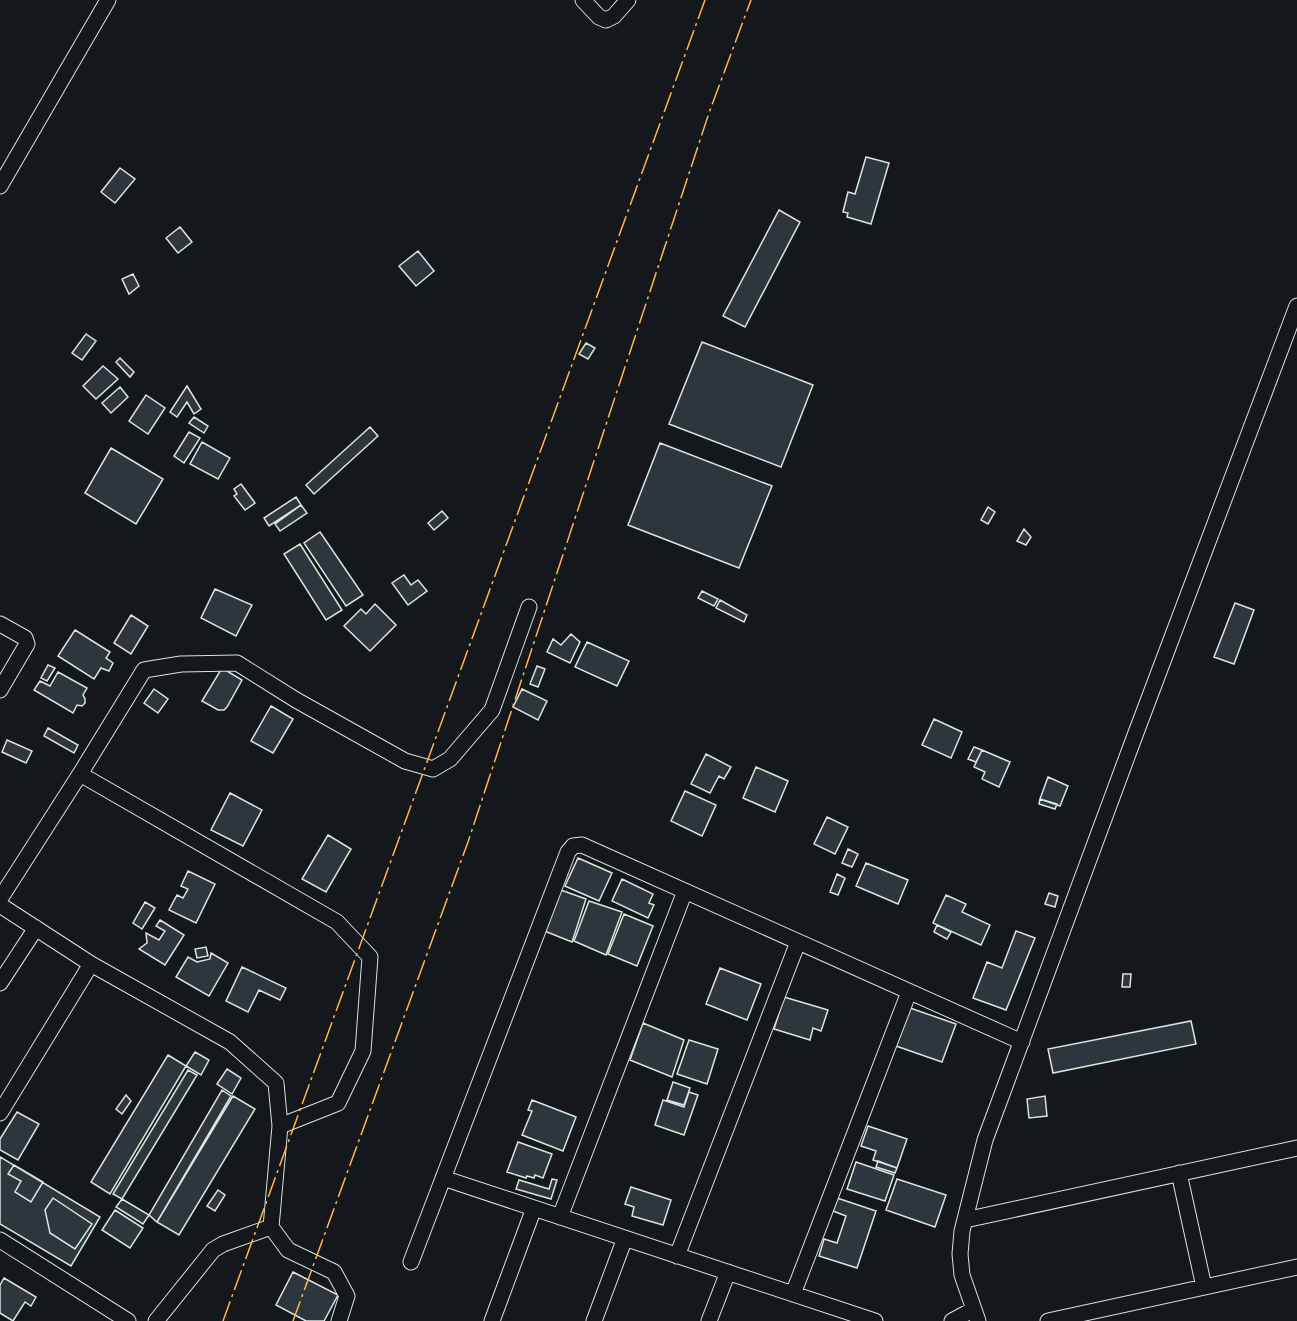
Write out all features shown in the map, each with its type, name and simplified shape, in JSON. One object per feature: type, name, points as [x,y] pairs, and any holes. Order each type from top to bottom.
[{"type":"street","points":[[0,186],[108,0]]},
{"type":"street","points":[[583,0],[599,17],[606,20],[614,16],[628,0]]},
{"type":"street","points":[[952,1321],[976,1315],[962,1275],[961,1242],[985,1140],[1297,306]]},
{"type":"street","points":[[0,899],[144,670],[181,664],[237,663],[296,700],[405,761],[433,769],[450,759],[492,710],[529,607]]},
{"type":"street","points":[[0,624],[25,638],[27,644],[0,690]]},
{"type":"street","points":[[80,774],[337,922],[370,957],[363,1051],[338,1103],[280,1126]]},
{"type":"street","points":[[411,1262],[568,852],[578,845],[1022,1042]]},
{"type":"street","points":[[560,1217],[685,891]]},
{"type":"street","points":[[0,905],[91,964],[230,1042],[276,1083],[280,1126],[272,1227],[288,1250],[334,1272],[347,1296],[339,1321]]},
{"type":"street","points":[[0,983],[36,928]]},
{"type":"street","points":[[678,1256],[798,942]]},
{"type":"street","points":[[0,1113],[91,964]]},
{"type":"street","points":[[793,1294],[909,992]]},
{"type":"street","points":[[965,1220],[1297,1148]]},
{"type":"street","points":[[1179,1173],[1204,1287]]},
{"type":"street","points":[[443,1178],[875,1321]]},
{"type":"street","points":[[492,1321],[534,1208]]},
{"type":"street","points":[[156,1321],[213,1250],[272,1227]]},
{"type":"street","points":[[594,1321],[625,1238]]},
{"type":"street","points":[[0,1240],[128,1321]]},
{"type":"street","points":[[1048,1321],[1297,1267]]},
{"type":"street","points":[[709,1321],[728,1272]]},
{"type":"building","points":[[866,157],[889,163],[871,224],[847,217],[848,213],[843,212],[848,192],[855,194]]},
{"type":"building","points":[[120,168],[135,179],[115,203],[101,192]]},
{"type":"building","points":[[779,210],[800,222],[745,327],[723,316]]},
{"type":"building","points":[[180,227],[192,242],[178,253],[166,238]]},
{"type":"building","points":[[418,251],[434,271],[416,286],[399,266]]},
{"type":"building","points":[[133,274],[139,286],[129,294],[122,279]]},
{"type":"building","points":[[86,334],[96,341],[82,360],[72,353]]},
{"type":"building","points":[[702,342],[813,385],[781,467],[669,424]]},
{"type":"building","points":[[586,343],[595,348],[588,359],[579,354]]},
{"type":"building","points":[[120,358],[134,372],[130,377],[116,362]]},
{"type":"building","points":[[103,366],[118,379],[96,399],[83,386]]},
{"type":"building","points":[[187,386],[201,409],[194,414],[187,402],[177,417],[170,412]]},
{"type":"building","points":[[120,387],[128,397],[111,413],[102,403]]},
{"type":"building","points":[[146,395],[165,408],[148,434],[129,421]]},
{"type":"building","points":[[194,417],[208,426],[204,433],[189,423]]},
{"type":"building","points":[[370,427],[378,436],[314,494],[306,485]]},
{"type":"building","points":[[189,432],[200,438],[184,463],[174,456]]},
{"type":"building","points":[[202,442],[230,458],[218,479],[190,464]]},
{"type":"building","points":[[660,443],[772,486],[739,568],[628,525]]},
{"type":"building","points":[[111,448],[163,479],[136,524],[85,493]]},
{"type":"building","points":[[241,484],[255,503],[245,510],[234,496],[237,494],[234,489]]},
{"type":"building","points":[[296,497],[301,505],[269,526],[264,518]]},
{"type":"building","points":[[301,505],[307,513],[280,531],[275,524]]},
{"type":"building","points":[[988,507],[995,512],[988,524],[981,520]]},
{"type":"building","points":[[442,511],[448,518],[434,530],[428,523]]},
{"type":"building","points":[[1024,529],[1031,537],[1026,545],[1017,541]]},
{"type":"building","points":[[320,532],[363,595],[346,606],[304,543]]},
{"type":"building","points":[[300,544],[342,610],[326,620],[284,554]]},
{"type":"building","points":[[404,575],[411,585],[418,580],[427,591],[408,605],[392,583]]},
{"type":"building","points":[[215,589],[252,605],[236,636],[201,618]]},
{"type":"building","points":[[702,591],[718,599],[714,606],[698,598]]},
{"type":"building","points":[[720,600],[747,615],[744,622],[716,608]]},
{"type":"building","points":[[1235,603],[1254,610],[1234,664],[1214,657]]},
{"type":"building","points":[[375,604],[396,625],[370,651],[344,626],[361,609],[366,614]]},
{"type":"building","points":[[131,615],[148,626],[131,654],[114,643]]},
{"type":"building","points":[[75,630],[110,652],[106,658],[113,663],[109,671],[101,668],[94,679],[58,656]]},
{"type":"building","points":[[571,634],[580,642],[570,663],[547,652],[553,639],[561,645]]},
{"type":"building","points":[[587,642],[629,661],[617,686],[575,667]]},
{"type":"building","points":[[48,665],[55,668],[47,681],[41,678]]},
{"type":"building","points":[[537,666],[545,669],[538,687],[530,684]]},
{"type":"building","points":[[222,668],[242,680],[227,707],[224,710],[218,710],[202,701]]},
{"type":"building","points":[[58,672],[87,688],[83,695],[85,703],[82,706],[77,705],[73,713],[34,690],[40,681],[50,686]]},
{"type":"building","points":[[154,689],[168,699],[158,713],[144,703]]},
{"type":"building","points":[[522,689],[547,701],[538,720],[513,707]]},
{"type":"building","points":[[271,706],[293,719],[273,753],[251,741]]},
{"type":"building","points":[[934,719],[962,732],[951,758],[922,745]]},
{"type":"building","points":[[48,728],[78,745],[74,753],[44,736]]},
{"type":"building","points":[[7,740],[32,751],[26,763],[2,752]]},
{"type":"building","points":[[974,747],[982,750],[976,762],[968,759]]},
{"type":"building","points":[[982,750],[1010,762],[999,787],[982,779],[985,772],[974,767]]},
{"type":"building","points":[[706,754],[731,767],[724,779],[719,776],[710,793],[691,784]]},
{"type":"building","points":[[756,767],[788,781],[775,812],[743,798]]},
{"type":"building","points":[[1048,777],[1068,786],[1060,806],[1040,799]]},
{"type":"building","points":[[685,791],[716,805],[702,836],[671,821]]},
{"type":"building","points":[[230,793],[262,810],[243,846],[211,830]]},
{"type":"building","points":[[1040,799],[1057,804],[1055,809],[1039,804]]},
{"type":"building","points":[[827,817],[848,827],[835,854],[814,844]]},
{"type":"building","points":[[328,835],[351,849],[326,892],[302,879]]},
{"type":"building","points":[[848,849],[858,854],[852,867],[842,863]]},
{"type":"building","points":[[578,858],[612,873],[599,901],[565,886]]},
{"type":"building","points":[[866,863],[908,880],[898,904],[856,886]]},
{"type":"building","points":[[188,871],[215,884],[196,923],[169,910],[177,895],[183,898],[188,889],[181,886]]},
{"type":"building","points":[[837,874],[845,878],[838,895],[830,892]]},
{"type":"building","points":[[622,879],[653,894],[649,903],[654,905],[648,918],[612,901]]},
{"type":"building","points":[[558,889],[586,899],[572,942],[542,930]]},
{"type":"building","points":[[1049,893],[1058,896],[1055,907],[1045,904]]},
{"type":"building","points":[[946,895],[966,904],[962,912],[990,925],[981,945],[933,923]]},
{"type":"building","points":[[589,901],[622,912],[606,955],[574,941]]},
{"type":"building","points":[[145,902],[155,908],[142,929],[133,923]]},
{"type":"building","points":[[624,914],[653,926],[637,966],[608,954]]},
{"type":"building","points":[[160,920],[184,935],[165,965],[139,949],[147,943],[146,933],[159,940],[165,931],[156,926]]},
{"type":"building","points":[[937,925],[951,932],[947,939],[934,932]]},
{"type":"building","points":[[1016,931],[1035,938],[1006,1010],[973,998],[987,962],[1002,968]]},
{"type":"building","points":[[206,947],[208,956],[197,958],[195,949]]},
{"type":"building","points":[[211,953],[228,963],[209,996],[176,977],[188,957],[197,962],[210,959]]},
{"type":"building","points":[[242,967],[286,988],[280,1000],[259,990],[248,1012],[226,1001]]},
{"type":"building","points":[[720,968],[761,984],[747,1020],[706,1004]]},
{"type":"building","points":[[1123,974],[1131,974],[1130,987],[1122,987]]},
{"type":"building","points":[[784,997],[828,1010],[821,1031],[813,1028],[810,1040],[774,1029]]},
{"type":"building","points":[[910,1008],[956,1024],[942,1062],[896,1046]]},
{"type":"building","points":[[1191,1021],[1196,1044],[1053,1073],[1048,1049]]},
{"type":"building","points":[[643,1023],[684,1040],[672,1077],[630,1060]]},
{"type":"building","points":[[689,1040],[718,1049],[707,1084],[677,1074]]},
{"type":"building","points":[[195,1052],[209,1060],[201,1075],[186,1066]]},
{"type":"building","points":[[168,1055],[186,1066],[110,1194],[91,1182]]},
{"type":"building","points":[[227,1069],[241,1078],[232,1094],[217,1084]]},
{"type":"building","points":[[188,1070],[197,1075],[122,1199],[113,1194]]},
{"type":"building","points":[[673,1082],[690,1088],[684,1105],[667,1100]]},
{"type":"building","points":[[222,1090],[231,1096],[157,1222],[149,1215]]},
{"type":"building","points":[[689,1092],[698,1095],[684,1135],[655,1125],[663,1100],[684,1107]]},
{"type":"building","points":[[126,1095],[131,1101],[122,1114],[116,1109]]},
{"type":"building","points":[[233,1096],[255,1109],[179,1235],[157,1222]]},
{"type":"building","points":[[1045,1096],[1047,1116],[1029,1118],[1027,1099]]},
{"type":"building","points":[[532,1100],[576,1117],[563,1151],[522,1135],[532,1111],[528,1110]]},
{"type":"building","points":[[17,1112],[39,1124],[18,1160],[0,1150],[0,1139]]},
{"type":"building","points":[[868,1126],[907,1139],[897,1168],[873,1160],[876,1151],[861,1146]]},
{"type":"building","points":[[518,1142],[552,1154],[543,1178],[535,1175],[534,1178],[527,1176],[526,1178],[507,1172]]},
{"type":"building","points":[[0,1157],[100,1217],[71,1266],[0,1224]]},
{"type":"building","points":[[878,1161],[897,1168],[895,1173],[876,1167]]},
{"type":"building","points":[[856,1162],[894,1175],[885,1201],[847,1189]]},
{"type":"building","points":[[14,1165],[43,1182],[31,1202],[15,1192],[21,1181],[8,1174]]},
{"type":"building","points":[[552,1179],[557,1180],[551,1199],[516,1189],[519,1180],[549,1189]]},
{"type":"building","points":[[897,1179],[946,1195],[935,1227],[886,1210]]},
{"type":"building","points":[[631,1187],[671,1200],[663,1225],[632,1216],[634,1207],[625,1204]]},
{"type":"building","points":[[218,1190],[225,1195],[215,1211],[207,1206]]},
{"type":"building","points":[[53,1198],[92,1224],[75,1249],[50,1233],[45,1210]]},
{"type":"building","points":[[837,1198],[876,1211],[857,1268],[819,1256],[824,1239],[837,1243],[846,1216],[833,1211]]},
{"type":"building","points":[[122,1199],[149,1215],[143,1224],[116,1207]]},
{"type":"building","points":[[115,1210],[143,1228],[130,1248],[102,1230]]},
{"type":"building","points":[[293,1272],[338,1295],[324,1321],[306,1321],[276,1305]]},
{"type":"building","points":[[4,1278],[36,1297],[31,1306],[25,1302],[13,1321],[0,1313],[0,1285]]},
{"type":"power","points":[[223,1321],[705,0]]},
{"type":"power","points":[[293,1321],[468,842],[709,113],[751,0]]}]
